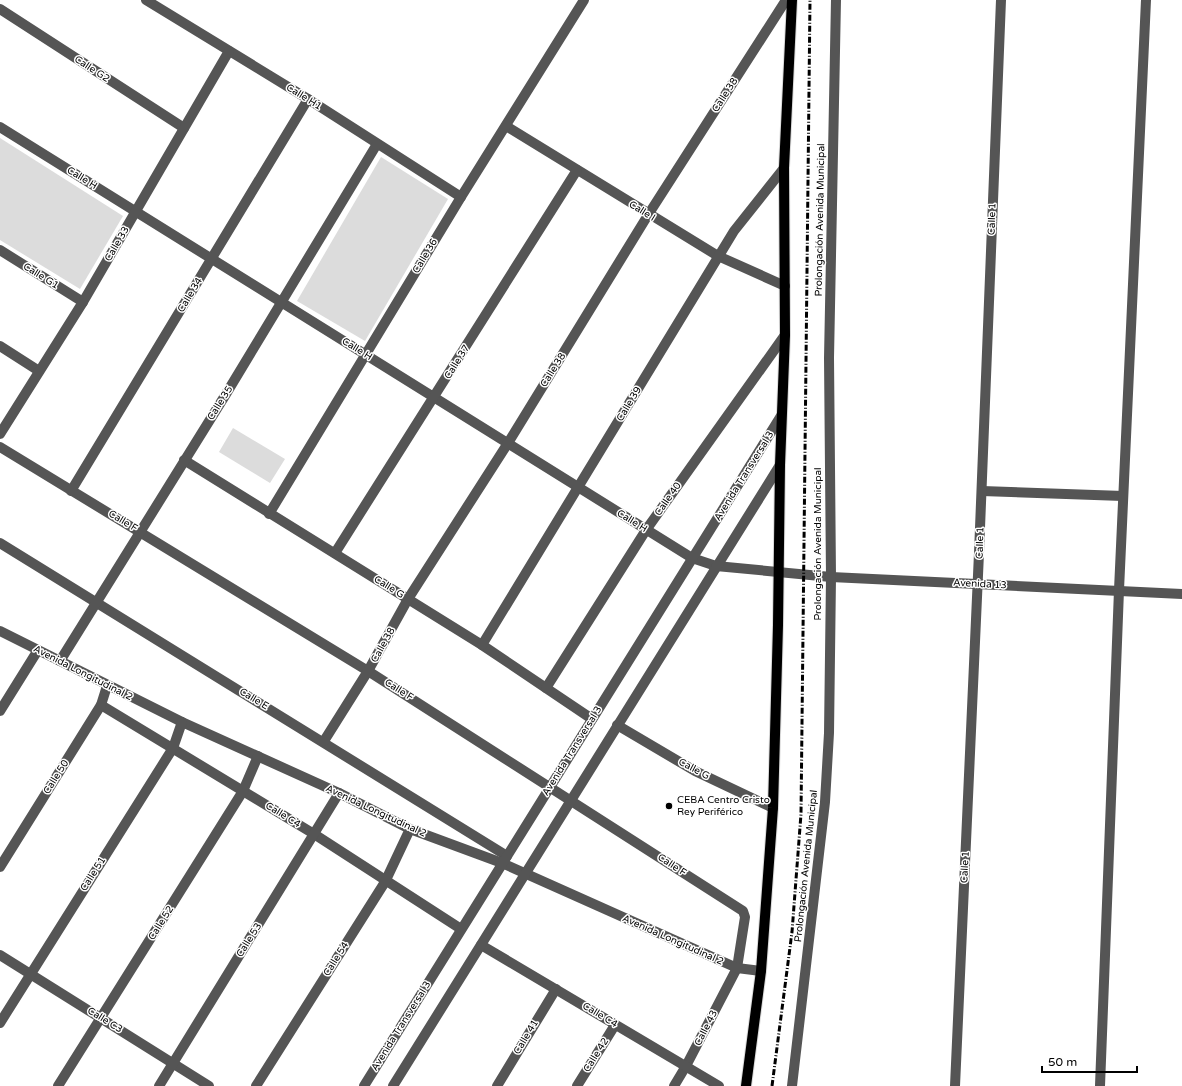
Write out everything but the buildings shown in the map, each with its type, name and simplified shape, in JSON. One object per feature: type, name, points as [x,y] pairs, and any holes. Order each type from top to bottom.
[{"type":"main road","points":[[746,1086],[761,971],[773,808],[781,416],[785,335],[784,168],[792,0]]},
{"type":"street","name":"Calle H1","points":[[146,0],[308,99],[461,197]]},
{"type":"street","name":"Calle 36","points":[[268,514],[461,197],[584,0]]},
{"type":"street","name":"Calle 38","points":[[324,741],[368,671],[408,599],[508,443],[648,214],[786,0]]},
{"type":"street","name":"Prolongación Avenida Municipal","points":[[792,1086],[825,802],[830,733],[831,577],[829,358],[836,0]]},
{"type":"street","name":"Calle 1","points":[[955,1086],[982,491],[1001,0]]},
{"type":"street","points":[[1100,1086],[1119,590],[1146,0]]},
{"type":"street","name":"Calle G2","points":[[0,9],[184,128]]},
{"type":"street","name":"Calle 33","points":[[0,434],[83,302],[229,51]]},
{"type":"street","name":"Calle 34","points":[[71,491],[308,99]]},
{"type":"street","name":"Calle I","points":[[506,126],[718,256],[785,286]]},
{"type":"street","name":"Calle H","points":[[0,127],[692,558],[716,566],[779,572]]},
{"type":"street","name":"Calle 35","points":[[60,661],[282,303],[377,144]]},
{"type":"street","name":"Calle 39","points":[[482,645],[718,256],[734,231],[784,168]]},
{"type":"street","name":"Calle 37","points":[[335,553],[435,398],[577,170]]},
{"type":"street","name":"Calle G1","points":[[0,250],[83,302]]},
{"type":"street","name":"Calle 40","points":[[546,688],[646,530],[785,335]]},
{"type":"street","points":[[0,346],[39,371]]},
{"type":"street","name":"Avenida Transversal 3","points":[[364,1086],[781,416]]},
{"type":"street","name":"Calle F","points":[[0,447],[368,671],[551,786],[743,911],[745,917],[737,968]]},
{"type":"street","name":"Calle G","points":[[184,460],[268,514],[335,553],[482,645],[592,719]]},
{"type":"street","points":[[393,1086],[780,465]]},
{"type":"street","points":[[982,491],[1123,496]]},
{"type":"street","name":"Calle E","points":[[0,543],[96,604],[324,741],[505,860]]},
{"type":"street","name":"Avenida 13","points":[[779,572],[831,577],[1182,594]]},
{"type":"street","name":"Avenida Longitudinal 2","points":[[0,631],[107,686],[182,722],[339,793],[410,829],[505,860],[524,874],[737,968],[761,971]]},
{"type":"street","points":[[0,711],[38,650]]},
{"type":"street","name":"Calle 50","points":[[0,867],[101,705],[107,686]]},
{"type":"street","name":"Calle C4","points":[[101,705],[314,834],[385,882],[461,929]]},
{"type":"street","name":"Calle 51","points":[[0,1023],[173,748],[182,722]]},
{"type":"street","name":"Calle G","points":[[617,725],[695,771],[773,808]]},
{"type":"street","name":"Calle 52","points":[[58,1086],[243,791],[258,756]]},
{"type":"street","name":"Calle 53","points":[[158,1086],[339,793]]},
{"type":"street","name":"Calle 54","points":[[256,1086],[385,882],[410,829]]},
{"type":"street","name":"Calle C4","points":[[481,945],[719,1086]]},
{"type":"street","name":"Calle C3","points":[[0,955],[209,1086]]},
{"type":"street","name":"Calle 43","points":[[674,1086],[737,968]]},
{"type":"street","name":"Calle 41","points":[[497,1086],[556,989]]},
{"type":"street","name":"Calle 42","points":[[577,1086],[615,1025]]},
{"type":"shaded area","points":[[0,138],[123,216],[80,289],[0,240]]},
{"type":"shaded area","points":[[381,157],[448,199],[365,341],[297,301]]},
{"type":"shaded area","points":[[233,428],[285,459],[270,483],[219,452]]},
{"type":"railway","points":[[772,1086],[792,932],[801,814],[810,0]]},
{"type":"place","name":"CEBA Centro Cristo Rey Periférico","points":[[669,806]]}]
